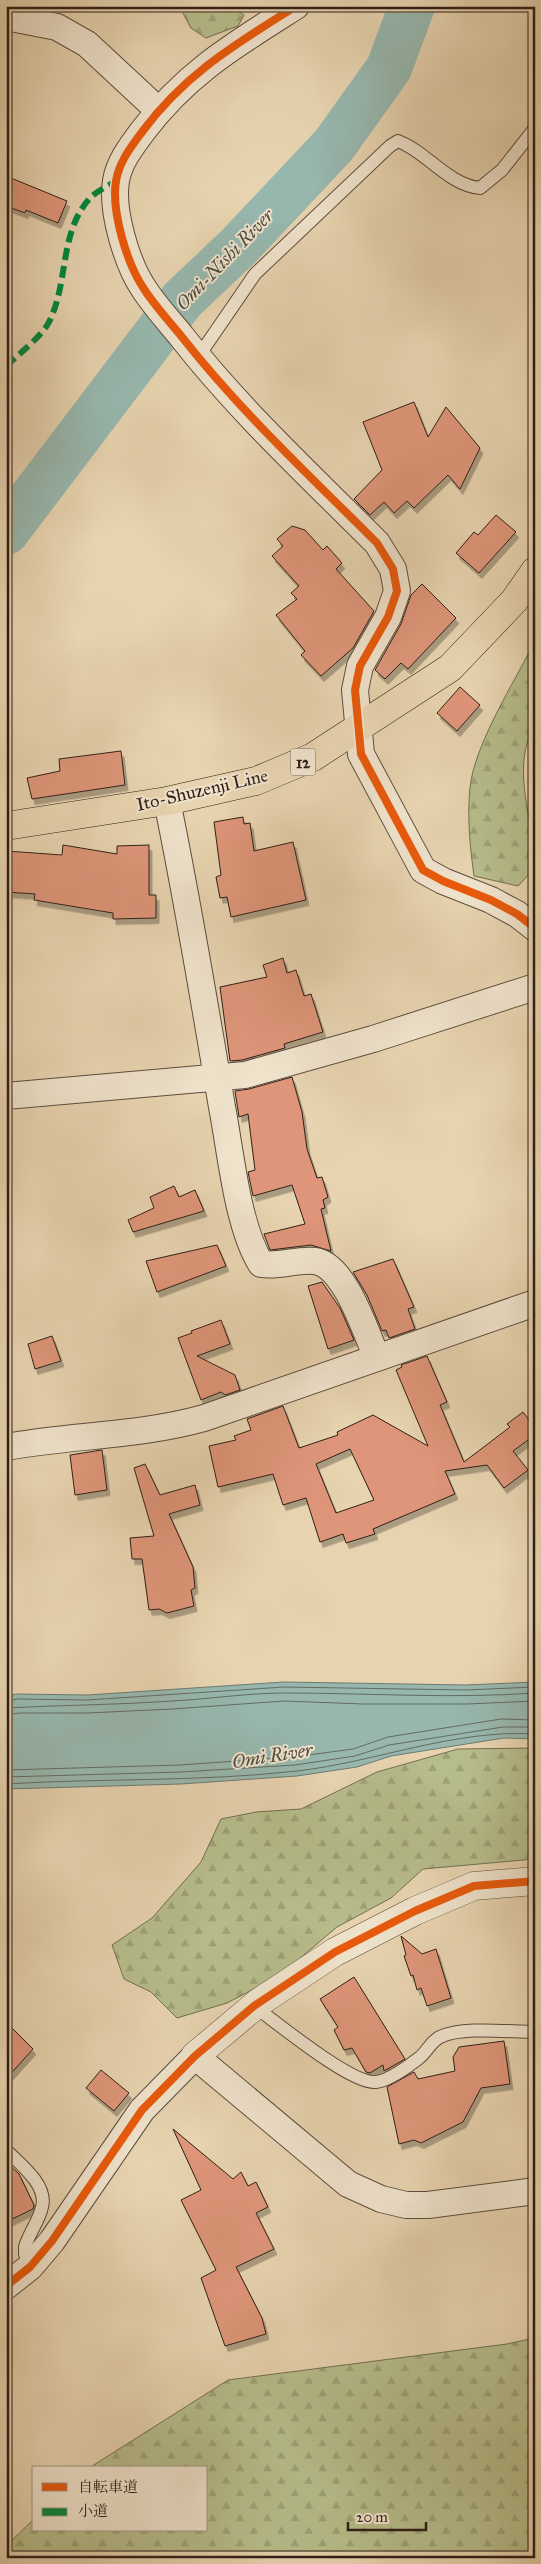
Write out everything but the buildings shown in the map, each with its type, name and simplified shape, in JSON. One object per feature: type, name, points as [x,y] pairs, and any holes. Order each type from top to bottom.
[{"type":"main road","name":"Ito-Shuzenji Line","points":[[6,826],[167,801],[256,781],[313,758],[450,668],[514,601],[535,570]]},
{"type":"street","points":[[296,6],[215,57],[158,110],[126,154],[116,181],[115,206],[122,239],[143,289],[195,353],[239,404],[376,543],[393,569],[397,591],[388,617],[360,666],[355,690],[360,754],[423,870],[443,881],[491,900],[517,914],[535,928]]},
{"type":"street","points":[[6,17],[57,27],[86,44],[158,110]]},
{"type":"street","points":[[167,801],[193,930],[238,1196],[254,1253],[262,1264],[275,1266],[313,1261],[324,1263],[332,1268],[341,1280],[377,1358]]},
{"type":"street","points":[[6,1096],[245,1075],[373,1039],[535,988]]},
{"type":"street","points":[[6,1447],[51,1439],[167,1428],[204,1418],[535,1303]]},
{"type":"street","points":[[6,2286],[30,2267],[52,2242],[142,2110],[195,2056],[254,2006],[335,1952],[415,1911],[474,1886],[535,1881]]},
{"type":"street","points":[[195,2056],[348,2184],[381,2199],[406,2205],[428,2205],[535,2191]]},
{"type":"lane","points":[[195,353],[255,274],[390,146],[398,141],[411,146],[468,186],[480,188],[502,170],[535,128]]},
{"type":"lane","points":[[254,2006],[334,2064],[368,2081],[377,2082],[418,2058],[434,2040],[446,2035],[467,2032],[535,2032]]},
{"type":"lane","points":[[6,2150],[29,2173],[37,2184],[41,2196],[43,2206],[25,2247],[25,2254],[30,2267]]},
{"type":"green space","points":[[179,6],[231,6],[244,15],[238,26],[206,38],[191,28]]},
{"type":"green space","points":[[535,641],[535,725],[524,759],[524,777],[535,868],[518,886],[474,876],[469,832],[469,799],[473,771],[487,733]]},
{"type":"green space","points":[[535,1748],[535,1859],[423,1869],[391,1898],[337,1927],[279,1976],[227,2003],[177,2018],[151,1992],[124,1979],[112,1945],[152,1918],[201,1862],[221,1819],[256,1812],[301,1809],[377,1772],[458,1749]]},
{"type":"green space","points":[[535,2338],[535,2558],[6,2558],[6,2546],[32,2521],[32,2532],[208,2532],[208,2466],[92,2466],[228,2380],[507,2344]]},
{"type":"water","name":"Omi River","points":[[284,1682],[466,1685],[535,1682],[535,1739],[504,1738],[391,1756],[357,1767],[297,1776],[181,1784],[6,1789],[6,1697],[16,1694],[87,1695]]},
{"type":"waterway","name":"Omi-Nishi River","points":[[6,532],[182,300],[238,247],[334,145],[389,68],[412,6]]},
{"type":"marked path","points":[[6,366],[35,339],[49,322],[55,307],[73,226],[80,211],[93,195],[116,181]]},
{"type":"cycle path","points":[[296,6],[213,61],[194,76],[159,111],[130,149],[118,174],[115,193],[118,222],[132,266],[148,295],[162,313],[204,364],[252,417],[377,543],[393,569],[397,591],[388,617],[360,666],[355,690],[361,754],[423,870],[443,881],[491,900],[517,914],[535,928]]},
{"type":"cycle path","points":[[6,2286],[30,2267],[52,2241],[142,2110],[195,2056],[254,2006],[335,1952],[415,1911],[474,1886],[535,1881]]}]
